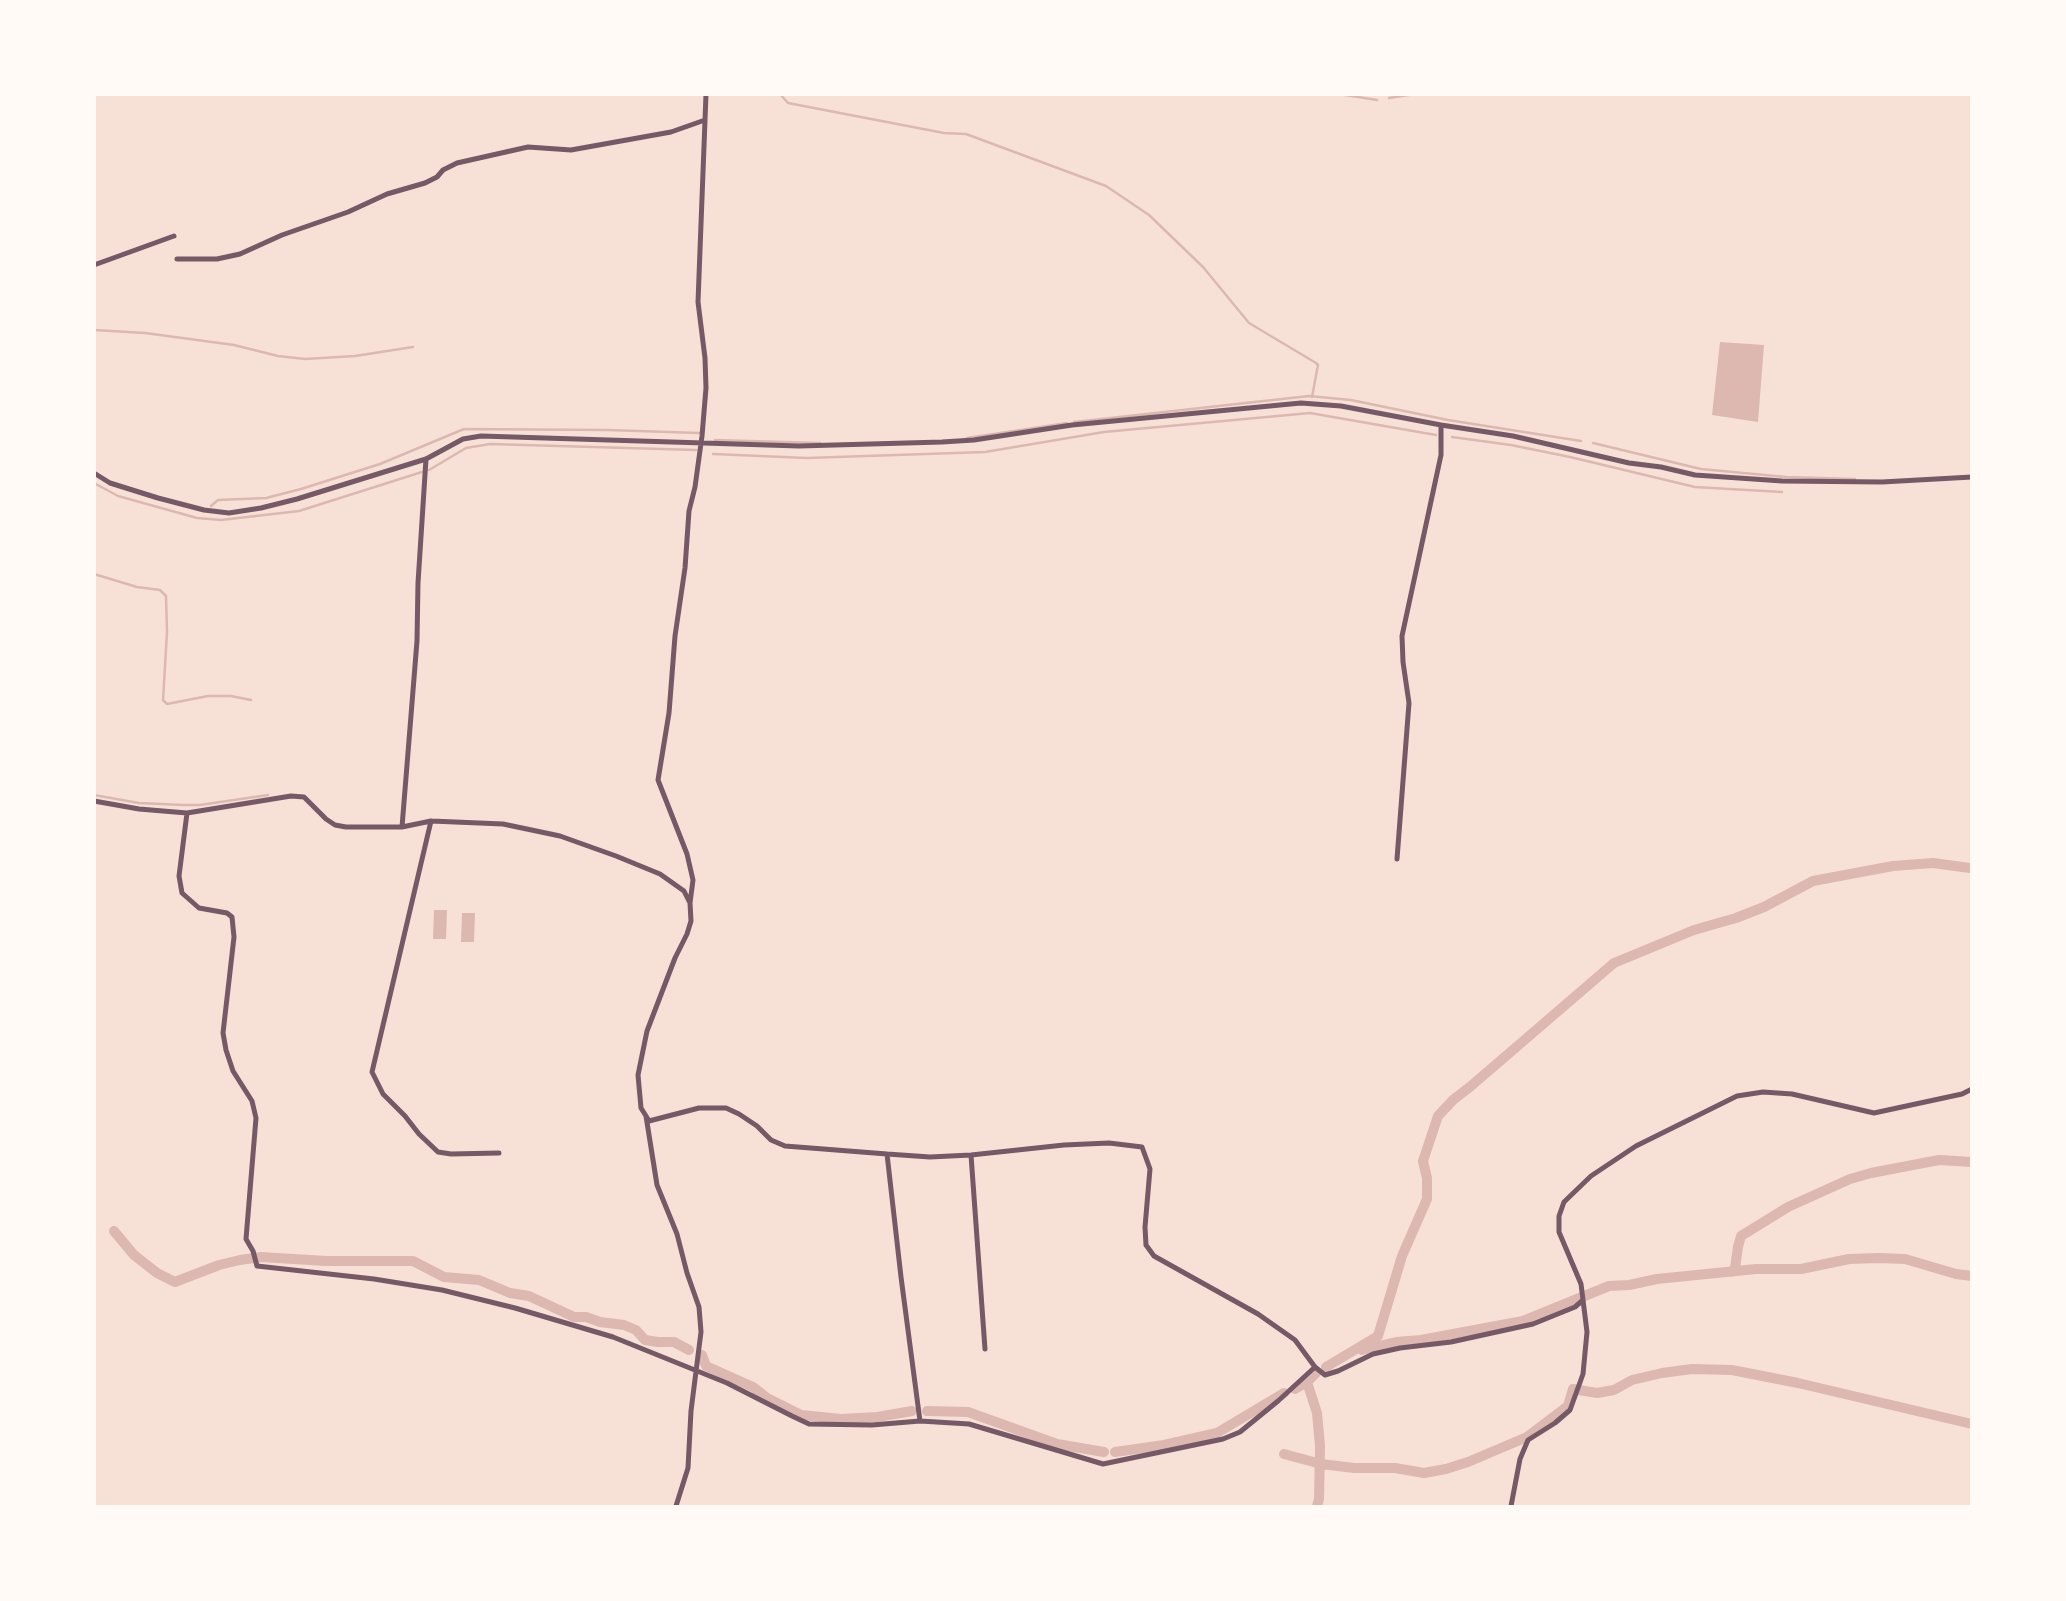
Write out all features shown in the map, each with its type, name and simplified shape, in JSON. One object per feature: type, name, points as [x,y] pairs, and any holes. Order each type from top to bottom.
[{"type":"street","points":[[706,94],[698,302],[706,388],[675,636],[670,703],[658,780],[687,854],[693,880],[691,921],[647,1031],[638,1075],[641,1108],[649,1121],[699,1108],[726,1108],[740,1114],[771,1140],[785,1146],[930,1157],[1064,1145],[1109,1143],[1142,1147],[1150,1169],[1146,1245],[1153,1256],[1268,1321],[1295,1340],[1315,1367],[1325,1375],[1373,1354],[1451,1342],[1533,1324],[1575,1307],[1583,1300]]},
{"type":"street","points":[[177,259],[217,259],[240,254],[387,194],[425,183],[457,163],[528,147],[560,150],[585,148],[671,132],[705,120]]},
{"type":"street","points":[[94,265],[174,236]]},
{"type":"street","points":[[94,473],[110,483],[185,506],[229,513],[298,499],[426,458],[463,439],[481,436],[845,446],[942,442],[1084,424],[1301,403],[1341,406],[1513,436],[1695,475],[1782,481],[1882,482],[1972,477]]},
{"type":"street","points":[[1397,859],[1409,703],[1402,636],[1441,455],[1441,425]]},
{"type":"street","points":[[402,827],[417,641],[426,458]]},
{"type":"street","points":[[94,801],[139,809],[187,813],[291,796],[304,797],[326,819],[335,825],[346,827],[402,827],[431,821],[503,824],[561,836],[660,874],[684,891],[690,903]]},
{"type":"street","points":[[187,813],[179,876],[182,894],[199,908],[227,913],[232,917],[234,937],[223,1032],[233,1071],[252,1101],[256,1118],[246,1239],[253,1251],[255,1263],[260,1268],[374,1279],[442,1290],[515,1308],[613,1337],[727,1383],[809,1423],[872,1425],[920,1421],[969,1424],[1103,1464],[1223,1440],[1240,1432],[1315,1367]]},
{"type":"street","points":[[431,821],[372,1072],[383,1094],[438,1152],[499,1153]]},
{"type":"street","points":[[1511,1507],[1520,1459],[1528,1440],[1570,1410],[1583,1374],[1587,1332],[1581,1284],[1559,1232],[1559,1216],[1564,1202],[1591,1176],[1636,1146],[1737,1096],[1763,1092],[1792,1094],[1874,1113],[1962,1094],[1972,1089]]},
{"type":"street","points":[[646,1116],[657,1185],[677,1234],[699,1307],[701,1332],[691,1411],[688,1468],[676,1507]]},
{"type":"street","points":[[887,1154],[920,1421]]},
{"type":"street","points":[[971,1155],[985,1349]]},
{"type":"street","points":[[1575,1307],[1585,1316]]},
{"type":"shaded area","points":[[1720,342],[1764,345],[1758,422],[1712,415]]},
{"type":"shaded area","points":[[434,910],[447,910],[446,939],[433,939]]},
{"type":"shaded area","points":[[462,913],[475,913],[474,942],[461,942]]},
{"type":"waterway","points":[[780,94],[788,103],[944,133],[966,134],[1106,186],[1149,215],[1203,267],[1249,323],[1318,365],[1312,397]]},
{"type":"waterway","points":[[1339,94],[1377,100]]},
{"type":"waterway","points":[[1389,98],[1415,94]]},
{"type":"waterway","points":[[94,330],[145,333],[234,345],[278,356],[305,359],[355,356],[413,347]]},
{"type":"waterway","points":[[1074,422],[1309,396],[1351,400],[1448,420],[1581,441]]},
{"type":"waterway","points":[[713,454],[807,458],[985,452],[1104,432],[1310,413],[1436,435]]},
{"type":"waterway","points":[[967,438],[1067,423]]},
{"type":"waterway","points":[[211,506],[218,500],[266,498],[301,489],[380,464],[464,429],[699,433]]},
{"type":"waterway","points":[[1452,437],[1570,457],[1695,487],[1782,492]]},
{"type":"waterway","points":[[715,440],[820,443]]},
{"type":"waterway","points":[[1593,443],[1701,469],[1786,477],[1855,479]]},
{"type":"waterway","points":[[429,470],[466,448],[490,444],[696,450]]},
{"type":"waterway","points":[[94,483],[118,496],[197,518],[221,520],[299,511],[422,472]]},
{"type":"waterway","points":[[94,574],[137,587],[160,590],[166,596],[163,700],[167,704],[208,696],[231,696],[251,700]]},
{"type":"waterway","points":[[94,795],[139,803],[183,805],[268,795]]},
{"type":"waterway","points":[[1326,1367],[1378,1336],[1402,1256],[1427,1199],[1427,1178],[1423,1161],[1438,1116],[1453,1100],[1614,963],[1694,930],[1764,907],[1813,881],[1893,866],[1933,863],[1970,868]]},
{"type":"waterway","points":[[1731,1272],[1735,1268],[1741,1236],[1788,1207],[1850,1179],[1871,1173],[1939,1160],[1972,1162]]},
{"type":"waterway","points":[[114,1231],[134,1255],[157,1273],[175,1282],[219,1265],[261,1257],[326,1261],[413,1261],[444,1277],[479,1280],[510,1293],[529,1296],[574,1317],[624,1325],[636,1330],[645,1340],[674,1342],[689,1350]]},
{"type":"waterway","points":[[1362,1350],[1523,1321],[1609,1286],[1657,1279],[1756,1269],[1801,1269],[1849,1259],[1878,1258],[1905,1259],[1972,1276]]},
{"type":"waterway","points":[[702,1355],[706,1366],[753,1387],[767,1398],[801,1415],[841,1419],[912,1411]]},
{"type":"waterway","points":[[1284,1454],[1321,1464],[1354,1468],[1395,1468],[1424,1473],[1446,1469],[1527,1437],[1568,1406],[1573,1389],[1597,1393],[1614,1390],[1632,1380],[1692,1369],[1732,1370],[1972,1424]]},
{"type":"waterway","points":[[1295,1389],[1317,1372]]},
{"type":"waterway","points":[[1307,1382],[1317,1413],[1320,1446],[1317,1506]]},
{"type":"waterway","points":[[1115,1452],[1217,1433],[1284,1393]]},
{"type":"waterway","points":[[927,1411],[968,1412],[1057,1444],[1104,1452]]}]
